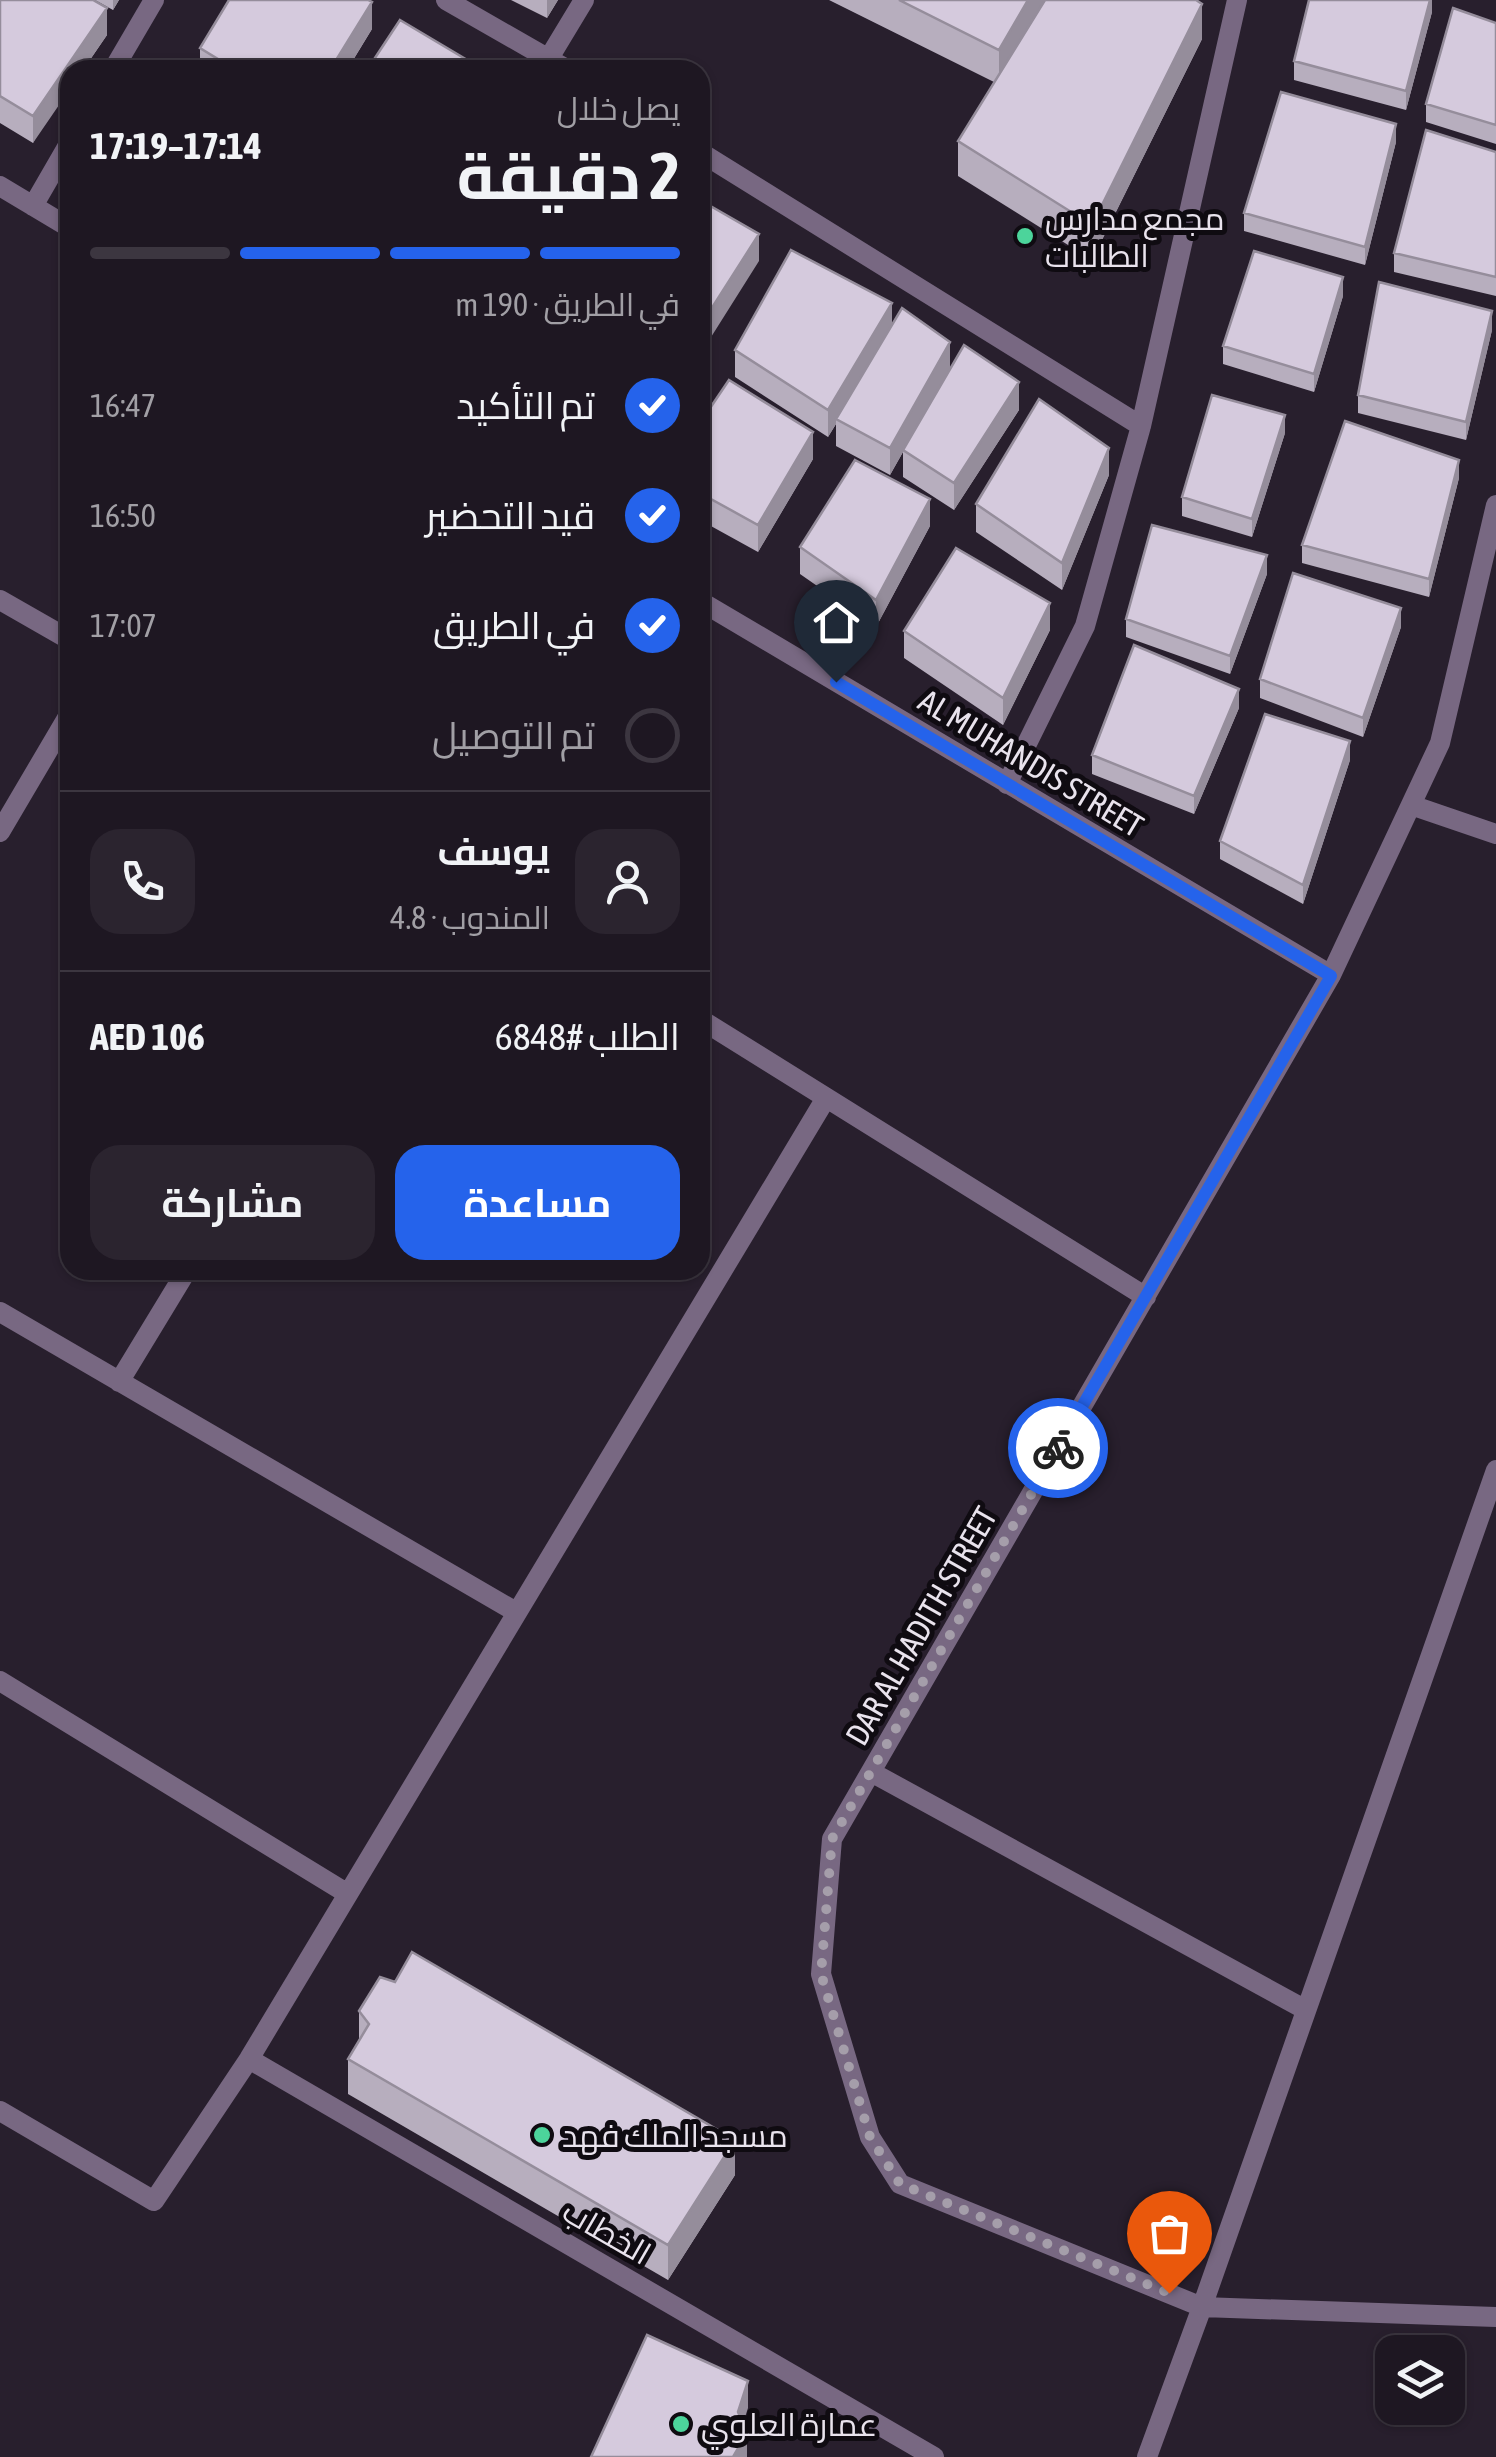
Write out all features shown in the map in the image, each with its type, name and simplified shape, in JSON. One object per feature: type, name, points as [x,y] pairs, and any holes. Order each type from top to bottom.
[{"type":"street","points":[[119,60],[154,0]]},
{"type":"street","points":[[446,0],[552,60]]},
{"type":"street","points":[[549,58],[584,0]]},
{"type":"street","points":[[1007,784],[1085,626],[1141,426],[1237,0]]},
{"type":"street","points":[[710,158],[1141,426]]},
{"type":"street","points":[[32,206],[60,159]]},
{"type":"street","points":[[0,186],[60,222]]},
{"type":"street","name":"DAR AL HADITH STREET","points":[[1496,505],[1440,743],[1331,976],[832,1839],[821,1974],[870,2137],[900,2184],[1202,2306],[1496,2318]]},
{"type":"street","points":[[0,600],[60,634]]},
{"type":"street","name":"AL MUHANDIS STREET","points":[[710,607],[1331,976]]},
{"type":"street","points":[[0,832],[60,730]]},
{"type":"street","points":[[1410,805],[1496,834]]},
{"type":"street","points":[[710,1025],[1146,1297]]},
{"type":"street","points":[[0,2111],[154,2201],[248,2059],[826,1098]]},
{"type":"street","points":[[119,1382],[181,1280]]},
{"type":"street","points":[[0,1312],[516,1612]]},
{"type":"street","points":[[1147,2457],[1496,1470]]},
{"type":"street","points":[[0,1680],[348,1894]]},
{"type":"street","points":[[871,1772],[1306,2010]]},
{"type":"street","name":"الخطاب","points":[[248,2059],[934,2457]]},
{"type":"building","points":[[0,0],[93,0],[107,8],[71,60],[60,60],[60,77],[33,116],[0,96]]},
{"type":"building","points":[[229,0],[372,2],[336,60],[220,60],[200,48]]},
{"type":"building","points":[[899,0],[1028,0],[999,50]]},
{"type":"building","points":[[1045,0],[1196,0],[1202,4],[1092,225],[958,141]]},
{"type":"building","points":[[1309,0],[1430,0],[1406,91],[1294,61]]},
{"type":"building","points":[[1453,8],[1496,23],[1496,125],[1426,104]]},
{"type":"building","points":[[400,20],[467,60],[374,60]]},
{"type":"building","points":[[1281,92],[1396,124],[1365,247],[1244,213]]},
{"type":"building","points":[[1426,130],[1496,152],[1496,277],[1394,253]]},
{"type":"building","points":[[710,206],[759,234],[710,311]]},
{"type":"building","points":[[791,250],[892,303],[828,410],[735,350]]},
{"type":"building","points":[[1254,251],[1343,277],[1314,374],[1223,346]]},
{"type":"building","points":[[1379,282],[1492,311],[1466,422],[1358,395]]},
{"type":"building","points":[[902,308],[950,342],[890,448],[836,419]]},
{"type":"building","points":[[964,345],[1019,382],[954,483],[903,450]]},
{"type":"building","points":[[729,380],[813,432],[758,525],[710,499],[710,408]]},
{"type":"building","points":[[1212,395],[1285,415],[1252,519],[1182,497]]},
{"type":"building","points":[[1039,399],[1109,448],[1062,563],[976,504]]},
{"type":"building","points":[[1345,421],[1459,460],[1429,579],[1302,545]]},
{"type":"building","points":[[855,460],[930,499],[876,600],[800,547]]},
{"type":"building","points":[[1152,525],[1267,555],[1230,656],[1126,619]]},
{"type":"building","points":[[956,548],[1050,603],[1003,698],[904,631]]},
{"type":"building","points":[[1293,573],[1401,608],[1363,718],[1260,679]]},
{"type":"building","points":[[1134,645],[1239,689],[1194,796],[1092,755]]},
{"type":"building","points":[[1265,714],[1350,741],[1303,885],[1220,841]]},
{"type":"building","name":"مسجد الملك فهد","points":[[412,1952],[735,2140],[668,2245],[348,2059],[369,2024],[359,2011],[380,1977],[395,1982]]},
{"type":"building","name":"عمارة العلوي","points":[[647,2335],[748,2381],[738,2412],[747,2433],[733,2457],[591,2457]]},
{"type":"way so far","points":[[1058,1448],[832,1839],[821,1974],[870,2137],[900,2184],[1169,2293]]},
{"type":"place","name":"مجمع مدارس الطالبات","points":[[1025,236]]},
{"type":"place","name":"مسجد الملك فهد","points":[[542,2135]]},
{"type":"place","name":"عمارة العلوي","points":[[681,2424]]},
{"type":"route","points":[[836,682],[1331,976],[1058,1448]]}]
